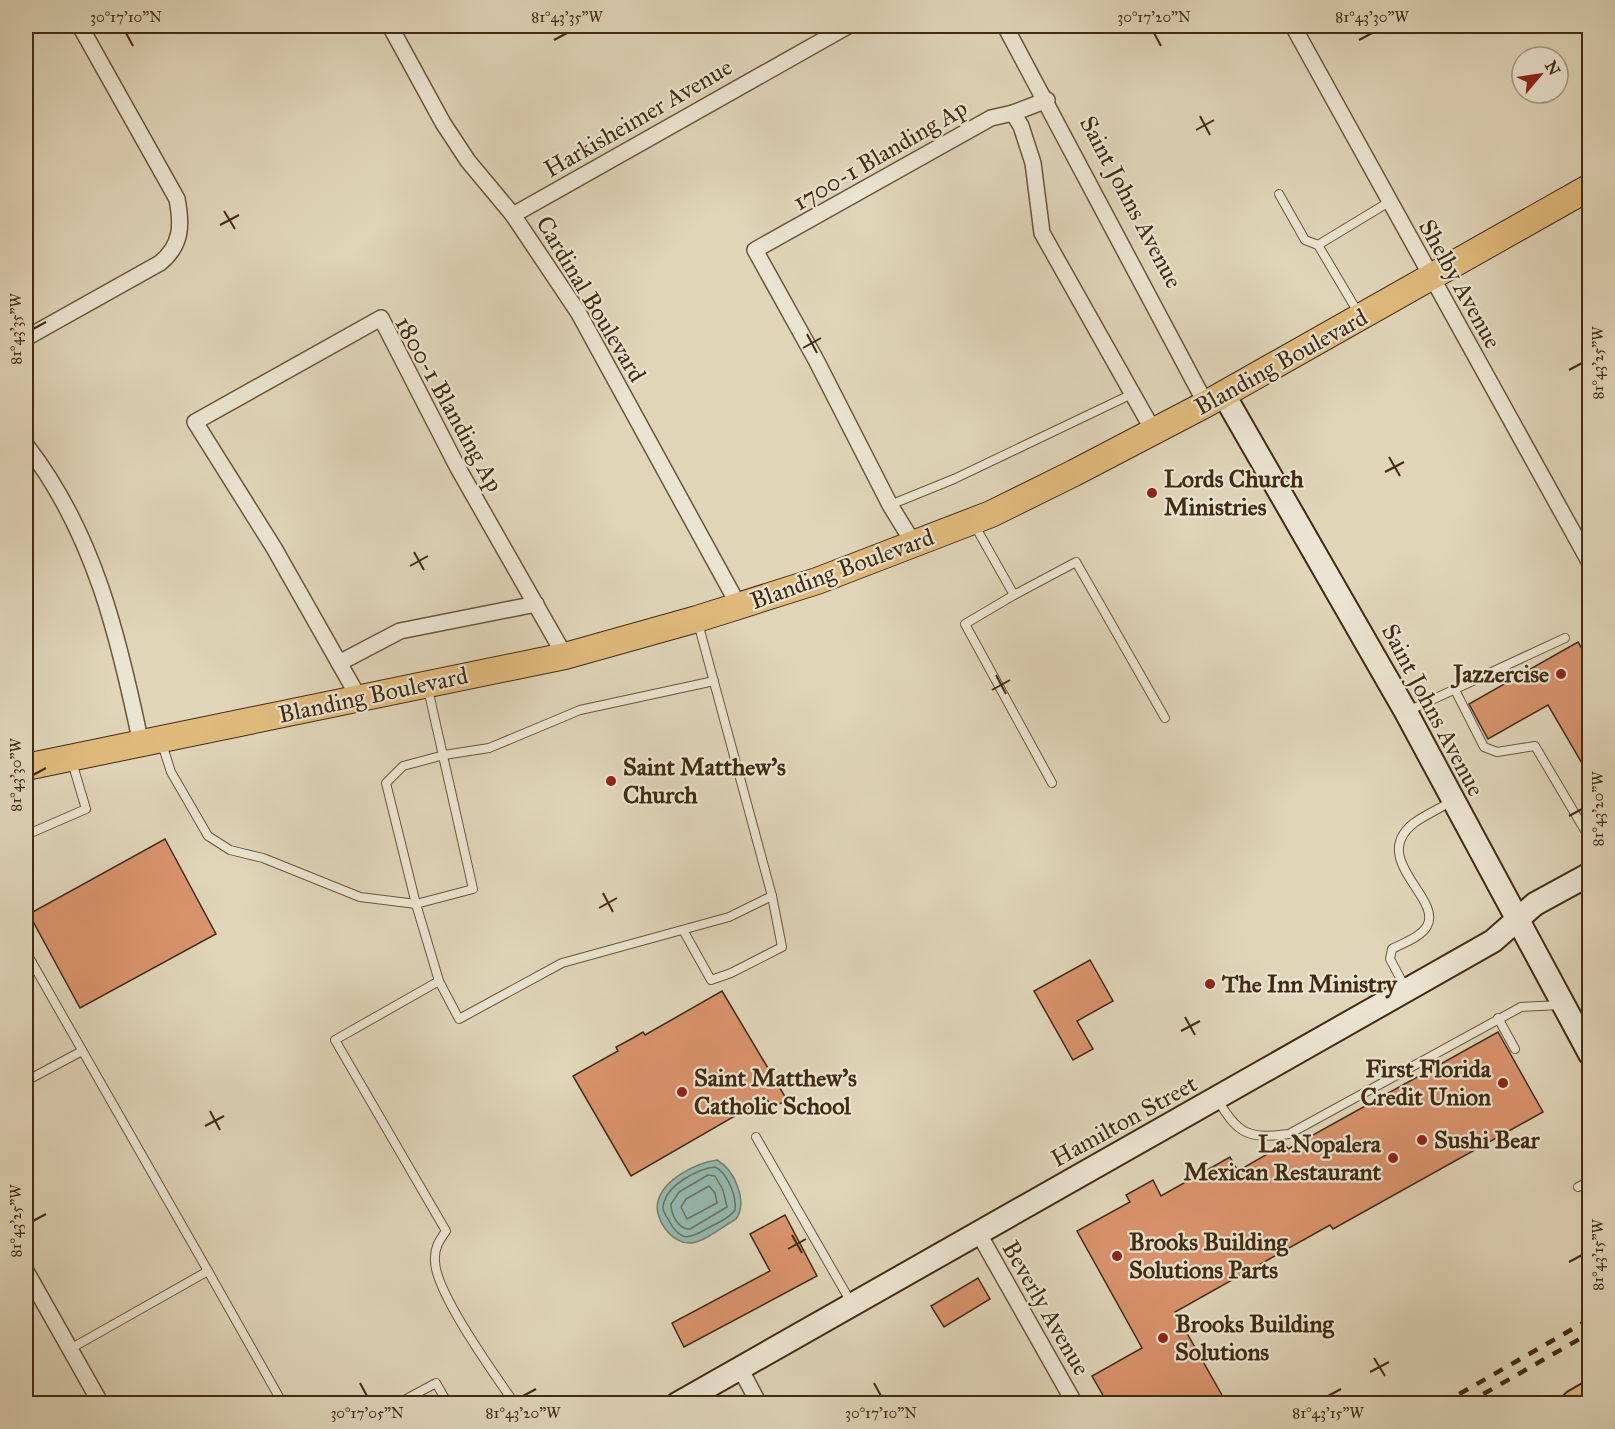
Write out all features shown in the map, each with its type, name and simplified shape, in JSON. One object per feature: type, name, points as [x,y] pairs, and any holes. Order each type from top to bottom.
[{"type":"highway","points":[[1576,1404],[1590,1396]]},
{"type":"main road","name":"Blanding Boulevard","points":[[26,767],[565,656],[697,619],[817,581],[972,522],[1154,432],[1215,400],[1590,187]]},
{"type":"street","points":[[26,338],[160,263],[173,252],[179,237],[180,217],[177,199],[80,26]]},
{"type":"street","name":"Cardinal Boulevard","points":[[390,26],[443,123],[468,161],[513,215],[578,312],[739,606]]},
{"type":"street","name":"Harkisheimer Avenue","points":[[513,215],[848,26]]},
{"type":"street","name":"Saint Johns Avenue","points":[[1005,26],[1215,400],[1406,712],[1563,1005],[1583,1025],[1590,1054]]},
{"type":"street","name":"Shelby Avenue","points":[[1293,26],[1430,278],[1590,563]]},
{"type":"street","points":[[1047,100],[1014,113],[1021,126],[1033,162],[1042,233],[1154,432]]},
{"type":"street","name":"1700-1 Blanding Ap","points":[[914,544],[890,505],[816,360],[755,250],[991,118],[1014,113]]},
{"type":"street","name":"1800-1 Blanding Ap","points":[[358,698],[274,548],[195,423],[381,318],[458,468],[565,656]]},
{"type":"street","points":[[26,445],[65,506],[86,546],[108,605],[124,662],[151,742]]},
{"type":"street","points":[[339,663],[400,631],[536,604]]},
{"type":"street","name":"Hamilton Street","points":[[677,1404],[1218,1100],[1407,991],[1493,941],[1535,904],[1590,874]]},
{"type":"street","name":"Beverly Avenue","points":[[979,1234],[1075,1404]]},
{"type":"street","points":[[26,1271],[101,1404]]},
{"type":"street","points":[[740,1368],[759,1404]]},
{"type":"lane","points":[[1279,194],[1305,240],[1318,245],[1361,317]]},
{"type":"lane","points":[[1318,245],[1389,202]]},
{"type":"lane","points":[[890,505],[954,479],[1132,394]]},
{"type":"lane","points":[[972,522],[1014,595]]},
{"type":"lane","points":[[1052,783],[965,624],[1014,595],[1076,562],[1165,718]]},
{"type":"lane","points":[[683,930],[711,980],[731,973],[782,947],[772,896],[697,619]]},
{"type":"lane","points":[[1406,712],[1565,638]]},
{"type":"lane","points":[[714,681],[580,710],[489,748],[444,755],[403,766],[386,783],[416,904],[439,981],[459,1019],[562,963],[729,917],[772,896]]},
{"type":"lane","points":[[151,742],[208,836],[230,850],[263,858],[360,897],[416,904],[473,889],[426,684]]},
{"type":"lane","points":[[1455,690],[1484,747],[1497,752],[1535,746],[1590,839]]},
{"type":"lane","points":[[26,836],[86,809],[71,758]]},
{"type":"lane","points":[[1407,991],[1390,959],[1390,953],[1392,949],[1425,928],[1428,922],[1425,904],[1402,866],[1398,854],[1402,839],[1413,824],[1452,801]]},
{"type":"lane","points":[[26,952],[283,1404]]},
{"type":"lane","points":[[439,981],[335,1040],[446,1231],[436,1244],[435,1262],[438,1279],[481,1356],[514,1404]]},
{"type":"lane","points":[[1218,1100],[1240,1131],[1266,1137],[1289,1134],[1521,1007],[1563,1005]]},
{"type":"lane","points":[[1498,1018],[1515,1048]]},
{"type":"lane","points":[[26,1081],[82,1051]]},
{"type":"lane","points":[[756,1137],[853,1305]]},
{"type":"lane","points":[[1578,1187],[1590,1181]]},
{"type":"lane","points":[[70,1349],[208,1271]]},
{"type":"lane","points":[[397,1404],[436,1383],[448,1404]]},
{"type":"water","points":[[717,1160],[729,1171],[738,1187],[741,1204],[736,1219],[696,1242],[677,1240],[666,1229],[658,1215],[657,1208],[661,1193],[682,1173]]},
{"type":"building","points":[[1578,642],[1590,662],[1590,777],[1548,705],[1488,739],[1469,704]]},
{"type":"building","points":[[165,839],[216,934],[80,1008],[29,914]]},
{"type":"building","points":[[1090,960],[1113,1001],[1077,1021],[1093,1049],[1073,1060],[1034,991]]},
{"type":"building","name":"Saint Matthew's Catholic School","points":[[722,991],[787,1100],[772,1108],[766,1098],[631,1176],[573,1076],[618,1051],[616,1047],[643,1032],[645,1035]]},
{"type":"building","points":[[1498,1032],[1543,1112],[1333,1229],[1330,1225],[1175,1312],[1227,1404],[1108,1404],[1092,1376],[1142,1348],[1077,1231],[1130,1202],[1126,1195],[1153,1180],[1161,1196],[1230,1157],[1238,1171],[1285,1144],[1288,1149]]},
{"type":"building","points":[[785,1215],[817,1276],[684,1347],[672,1323],[770,1271],[750,1234]]},
{"type":"building","points":[[978,1278],[990,1299],[944,1327],[931,1306]]},
{"type":"railway","points":[[1442,1404],[1590,1319]]},
{"type":"railway","points":[[1466,1404],[1590,1333]]},
{"type":"place","name":"Lords Church Ministries","points":[[1152,493]]},
{"type":"place","name":"Jazzercise","points":[[1561,674]]},
{"type":"place","name":"Saint Matthew's Church","points":[[611,781]]},
{"type":"place","name":"The Inn Ministry","points":[[1210,984]]},
{"type":"place","name":"First Florida Credit Union","points":[[1503,1083]]},
{"type":"place","name":"Saint Matthew's Catholic School","points":[[682,1092]]},
{"type":"place","name":"Sushi Bear","points":[[1422,1140]]},
{"type":"place","name":"La Nopalera Mexican Restaurant","points":[[1393,1158]]},
{"type":"place","name":"Brooks Building Solutions Parts","points":[[1117,1256]]},
{"type":"place","name":"Brooks Building Solutions","points":[[1163,1338]]}]
